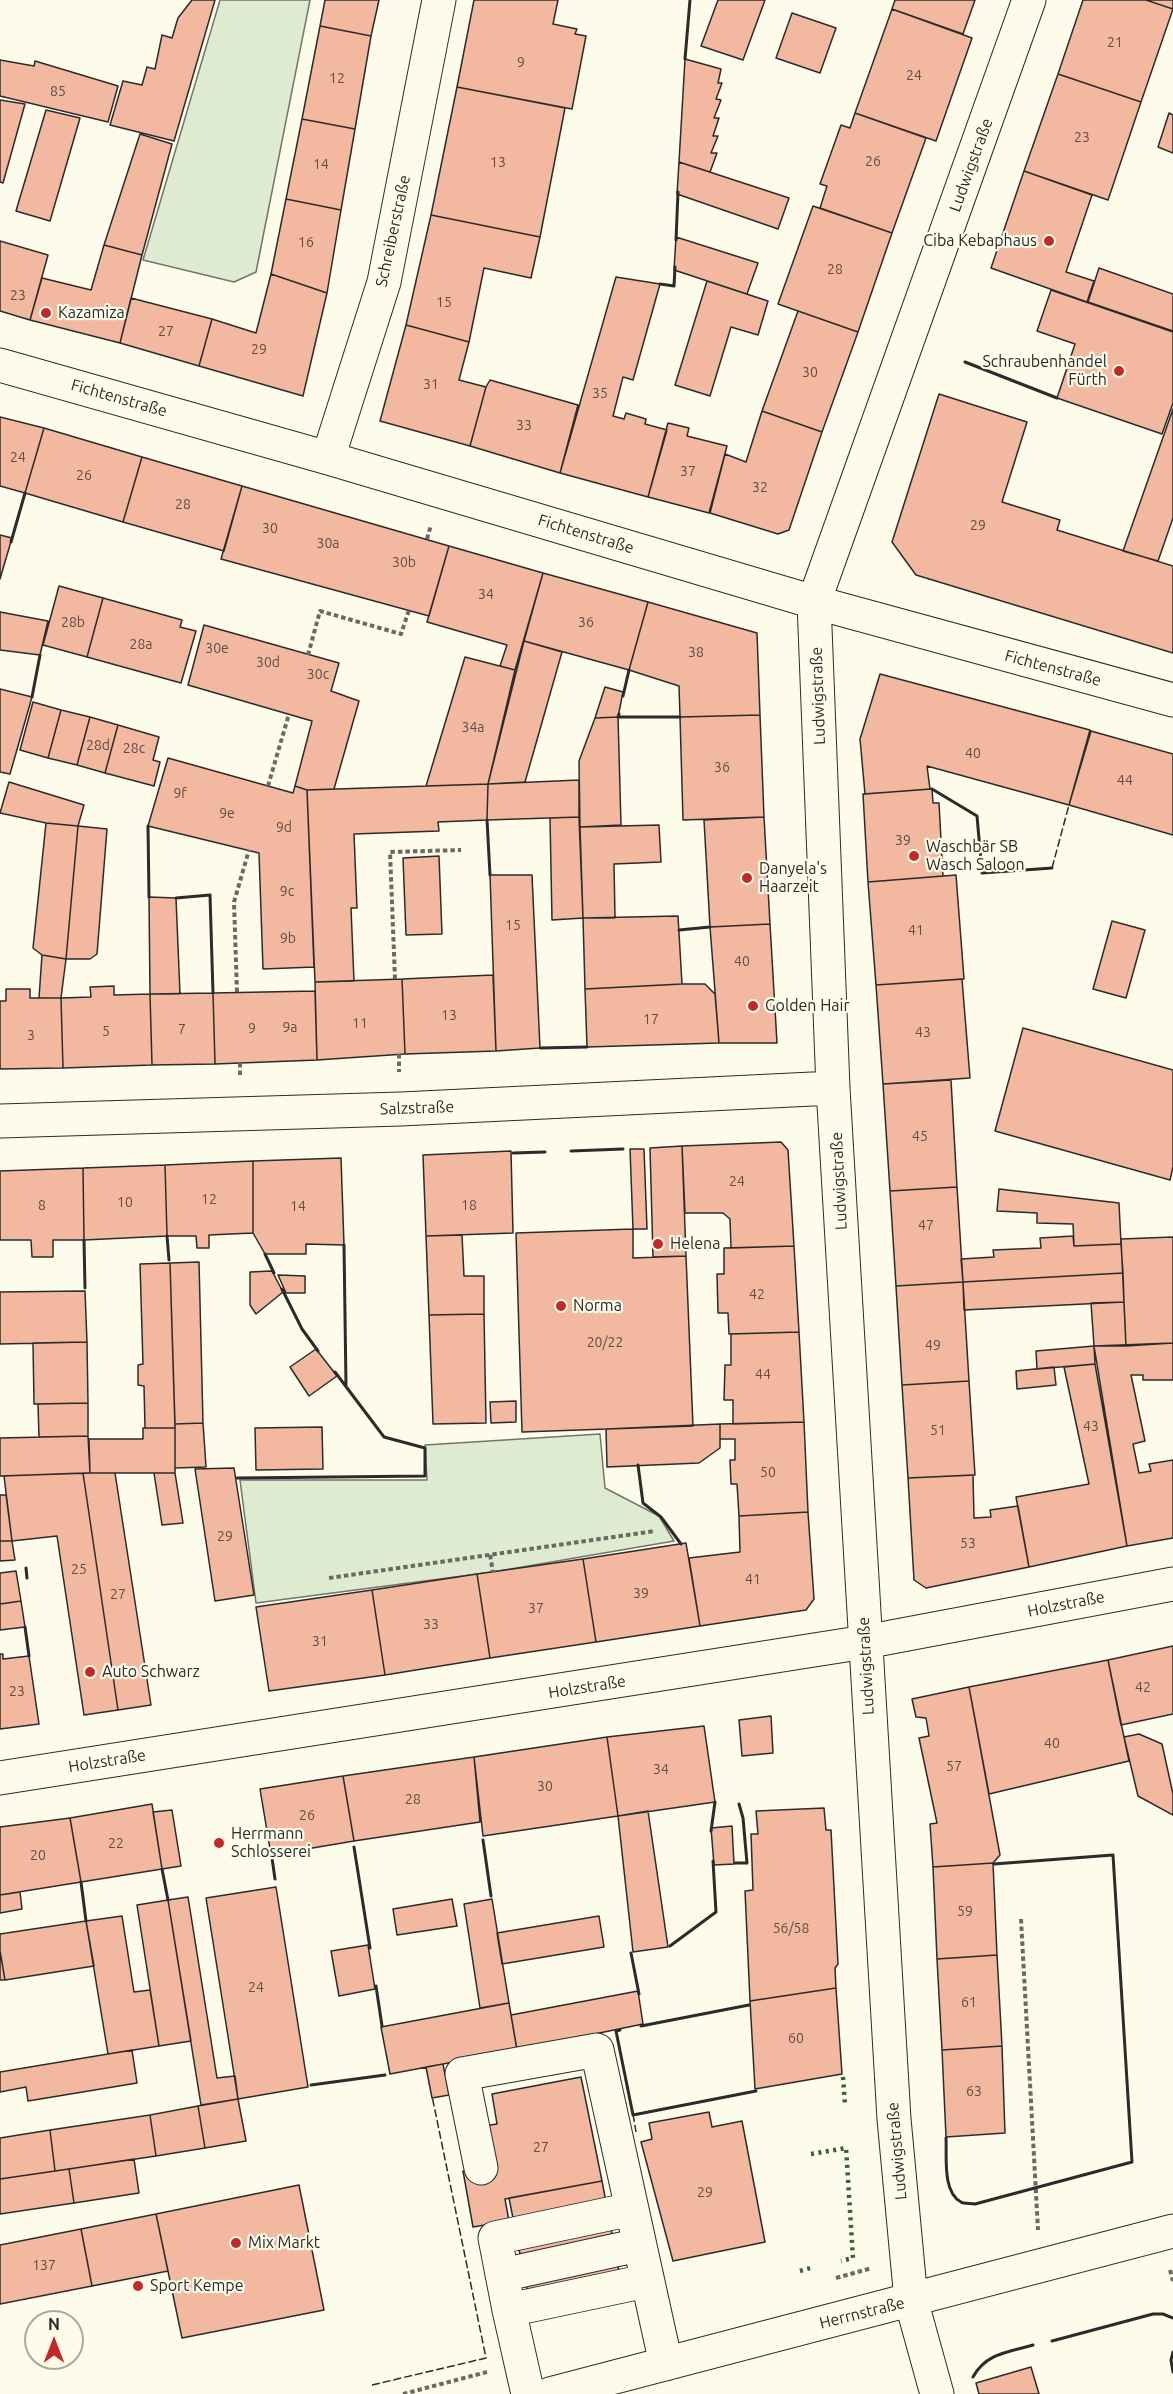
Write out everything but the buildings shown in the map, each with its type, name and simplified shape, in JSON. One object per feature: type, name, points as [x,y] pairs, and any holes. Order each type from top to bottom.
[{"type":"street","name":"Schreiberstraße","points":[[328,458],[384,282],[439,0]]},
{"type":"street","name":"Ludwigstraße","points":[[937,2394],[911,2300],[894,2119],[833,1088],[814,602],[1029,0]]},
{"type":"street","name":"Fichtenstraße","points":[[0,365],[328,458],[814,602],[1173,700]]},
{"type":"street","name":"Salzstraße","points":[[0,1121],[413,1108],[833,1088]]},
{"type":"street","name":"Holzstraße","points":[[0,1778],[865,1642],[1173,1584]]},
{"type":"street","points":[[481,2168],[462,2074],[597,2050],[666,2364]]},
{"type":"street","points":[[528,2394],[494,2231],[632,2209]]},
{"type":"street","name":"Herrnstraße","points":[[550,2394],[1173,2231]]},
{"type":"street","points":[[502,2275],[639,2245]]},
{"type":"street","points":[[509,2310],[646,2281]]},
{"type":"path","points":[[308,655],[320,611],[401,634],[408,610]]},
{"type":"path","points":[[268,786],[289,714]]},
{"type":"path","points":[[237,993],[234,902],[249,850]]},
{"type":"path","points":[[395,979],[390,852],[461,850]]},
{"type":"path","points":[[329,1578],[655,1531]]},
{"type":"path","points":[[490,1555],[493,1572]]},
{"type":"path","points":[[1021,1919],[1035,2193],[1042,2266]]},
{"type":"green space","points":[[220,0],[310,0],[256,272],[234,282],[143,260]]},
{"type":"green space","points":[[600,1434],[605,1488],[659,1516],[674,1541],[493,1572],[256,1603],[240,1480],[427,1480],[425,1445]]},
{"type":"hedge","points":[[843,2077],[845,2105]]},
{"type":"hedge","points":[[811,2154],[846,2148],[853,2258],[841,2261]]},
{"type":"hedge","points":[[800,2271],[814,2267]]},
{"type":"fence","points":[[1052,868],[1069,805]]},
{"type":"fence","points":[[372,2385],[486,2358],[432,2096]]},
{"type":"fence","points":[[633,2114],[636,2132]]},
{"type":"wall","points":[[685,59],[690,0]]},
{"type":"wall","points":[[676,240],[678,192]]},
{"type":"wall","points":[[660,284],[674,286],[675,267]]},
{"type":"wall","points":[[965,362],[1057,398]]},
{"type":"wall","points":[[11,542],[25,493]]},
{"type":"wall","points":[[32,697],[40,655]]},
{"type":"wall","points":[[623,696],[629,670]]},
{"type":"wall","points":[[619,714],[618,717],[680,717]]},
{"type":"wall","points":[[932,789],[977,816],[982,873],[1052,868]]},
{"type":"wall","points":[[487,820],[490,875]]},
{"type":"wall","points":[[148,826],[149,897]]},
{"type":"wall","points":[[176,898],[210,895],[213,993]]},
{"type":"wall","points":[[679,930],[710,927]]},
{"type":"wall","points":[[540,1048],[587,1047]]},
{"type":"wall","points":[[571,1151],[623,1149]]},
{"type":"wall","points":[[513,1153],[545,1152]]},
{"type":"wall","points":[[167,1236],[169,1260]]},
{"type":"wall","points":[[84,1240],[85,1288]]},
{"type":"wall","points":[[344,1245],[346,1386]]},
{"type":"wall","points":[[265,1254],[274,1273]]},
{"type":"wall","points":[[282,1289],[302,1329],[318,1351]]},
{"type":"wall","points":[[237,1478],[425,1476],[425,1448],[384,1437],[335,1372]]},
{"type":"wall","points":[[638,1465],[643,1503],[661,1517],[681,1544]]},
{"type":"wall","points":[[26,1568],[27,1578]]},
{"type":"wall","points":[[25,1627],[29,1656]]},
{"type":"wall","points":[[711,1831],[715,1802]]},
{"type":"wall","points":[[735,1863],[747,1863],[743,1818],[739,1804]]},
{"type":"wall","points":[[483,1840],[491,1896]]},
{"type":"wall","points":[[354,1847],[370,1948]]},
{"type":"wall","points":[[946,2138],[948,2182],[955,2197],[964,2203],[975,2204],[1132,2162],[1113,1855],[994,1864]]},
{"type":"wall","points":[[272,1858],[275,1879]]},
{"type":"wall","points":[[670,1946],[716,1912],[713,1861]]},
{"type":"wall","points":[[162,1869],[168,1900]]},
{"type":"wall","points":[[81,1882],[86,1921]]},
{"type":"wall","points":[[631,1953],[639,1994]]},
{"type":"wall","points":[[376,1986],[382,2026]]},
{"type":"wall","points":[[641,2026],[749,2005]]},
{"type":"wall","points":[[620,2030],[616,2031],[633,2115],[756,2091]]},
{"type":"wall","points":[[311,2085],[385,2075]]},
{"type":"wall","points":[[1052,2341],[1153,2314],[1163,2314],[1173,2318]]},
{"type":"wall","points":[[973,2377],[978,2369],[991,2358],[1033,2345]]},
{"type":"wall","points":[[1173,2352],[1171,2360],[1173,2372]]},
{"type":"place","name":"Ciba Kebaphaus","points":[[1049,241]]},
{"type":"place","name":"Kazamiza","points":[[46,313]]},
{"type":"place","name":"Schraubenhandel Fürth","points":[[1119,371]]},
{"type":"place","name":"Waschbär SB Wasch Saloon","points":[[914,856]]},
{"type":"place","name":"Danyela's Haarzeit","points":[[747,878]]},
{"type":"place","name":"Golden Hair","points":[[753,1006]]},
{"type":"place","name":"Helena","points":[[658,1244]]},
{"type":"place","name":"Norma","points":[[561,1306]]},
{"type":"place","name":"Auto Schwarz","points":[[90,1672]]},
{"type":"place","name":"Herrmann Schlosserei","points":[[219,1843]]},
{"type":"place","name":"Mix Markt","points":[[236,2243]]},
{"type":"place","name":"Sport Kempe","points":[[138,2286]]}]
